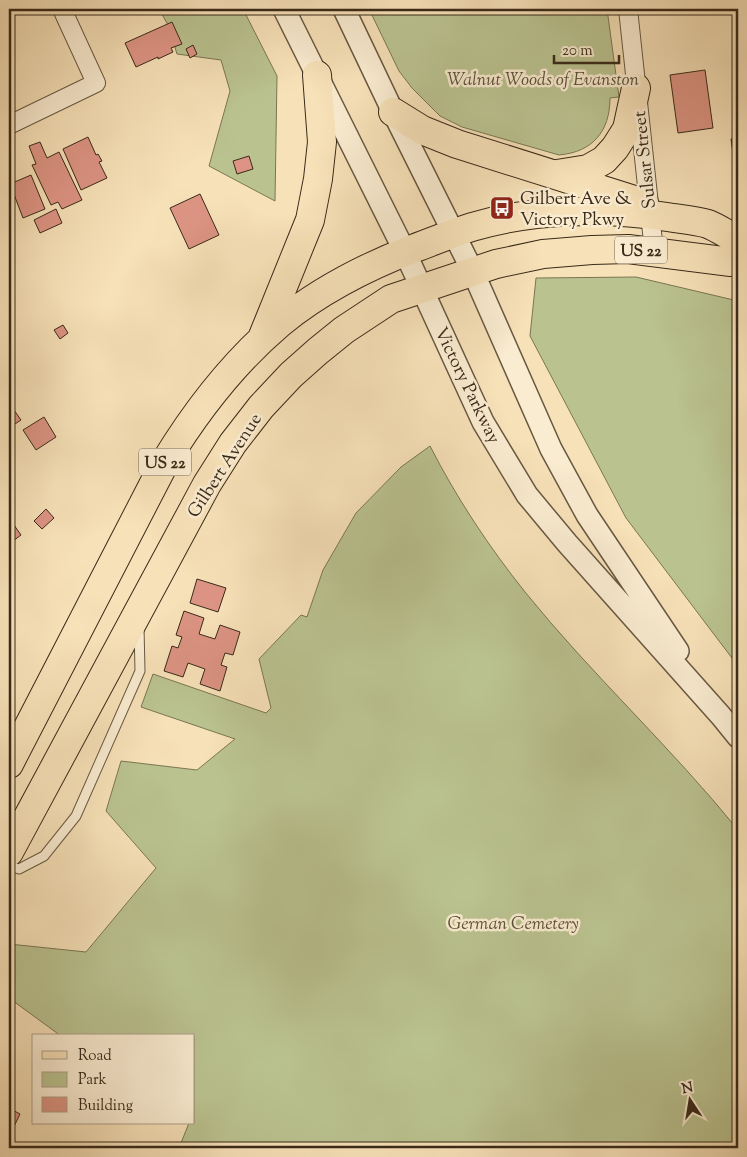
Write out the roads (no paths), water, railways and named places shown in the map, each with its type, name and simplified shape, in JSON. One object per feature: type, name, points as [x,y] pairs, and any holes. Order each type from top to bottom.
[{"type":"main road","points":[[262,339],[312,212],[322,142],[317,75]]},
{"type":"main road","points":[[556,174],[588,169],[604,160],[615,148],[627,129],[636,88]]},
{"type":"main road","points":[[393,112],[422,130],[457,144],[556,174],[650,210],[708,224],[738,240]]},
{"type":"main road","name":"US 22","points":[[11,757],[165,462],[186,427],[262,339],[303,306],[374,265],[473,227],[512,218],[570,212],[633,212],[650,210]]},
{"type":"main road","name":"Gilbert Avenue","points":[[9,852],[207,484],[233,443],[261,407],[318,350],[344,330],[391,300],[513,259],[542,254],[628,249],[732,262],[738,261]]},
{"type":"street","points":[[9,125],[96,83],[62,9]]},
{"type":"street","name":"Victory Parkway","points":[[284,9],[405,252],[483,422],[527,495],[738,737]]},
{"type":"street","name":"Victory Parkway","points":[[344,9],[393,112],[474,272],[551,449],[587,515],[721,716]]},
{"type":"street","name":"Sulsar Street","points":[[628,9],[654,251]]},
{"type":"lane","points":[[9,866],[19,869],[44,856],[76,816],[140,671],[139,610]]},
{"type":"place","name":"Gilbert Ave & Victory Pkwy","points":[[502,208]]},
{"type":"park label","name":"Walnut Woods of Evanston","points":[[543,79]]},
{"type":"park label","name":"German Cemetery","points":[[513,923]]}]
